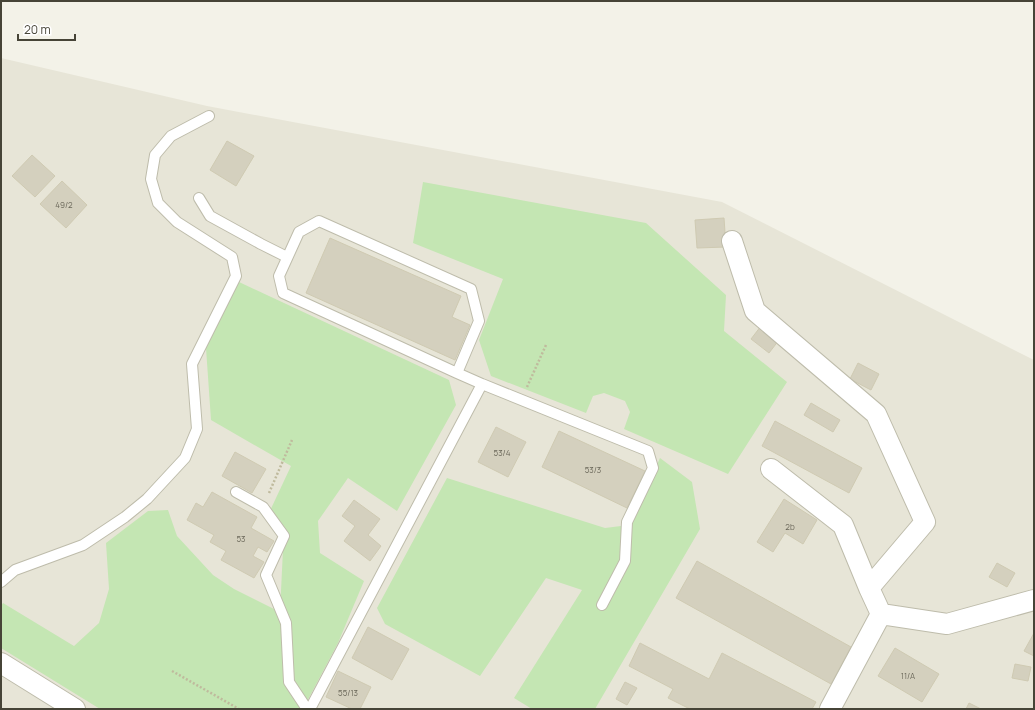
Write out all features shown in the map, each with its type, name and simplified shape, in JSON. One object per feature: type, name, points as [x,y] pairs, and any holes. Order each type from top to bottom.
[{"type":"street","points":[[732,241],[755,311],[876,414],[925,522],[869,588]]},
{"type":"street","points":[[771,469],[843,525],[881,614],[838,707]]},
{"type":"street","points":[[881,614],[947,624],[1034,600]]},
{"type":"street","points":[[1,663],[75,709]]},
{"type":"lane","points":[[1,582],[15,570],[83,545],[119,521],[147,499],[185,458],[197,429],[192,364],[236,276],[232,257],[177,222],[158,203],[151,178],[155,155],[171,136],[209,116]]},
{"type":"lane","points":[[199,198],[210,216],[287,257]]},
{"type":"lane","points":[[457,372],[479,322],[471,289],[319,221],[299,232],[279,276],[283,293],[482,384],[648,451],[653,468],[627,522],[625,561],[602,605]]},
{"type":"lane","points":[[236,492],[263,507],[284,536],[266,575],[286,623],[289,682],[308,709],[482,384]]},
{"type":"path","points":[[526,390],[546,345]]},
{"type":"path","points":[[263,507],[292,440]]},
{"type":"path","points":[[172,671],[239,709]]},
{"type":"shaded area","points":[[1,58],[207,106],[722,202],[1034,360],[1034,709],[1,709]]},
{"type":"green space","points":[[423,182],[646,223],[726,295],[724,331],[787,382],[728,474],[624,429],[630,412],[625,401],[604,393],[593,396],[586,413],[491,376],[479,340],[503,279],[413,243]]},
{"type":"green space","points":[[239,282],[449,380],[456,405],[397,511],[348,478],[318,521],[320,553],[364,581],[338,643],[303,709],[100,709],[1,648],[1,606],[3,603],[74,646],[99,623],[109,589],[106,543],[148,511],[168,510],[177,536],[213,575],[234,589],[280,612],[283,549],[268,515],[291,466],[211,420],[206,348]]},
{"type":"green space","points":[[660,458],[692,482],[700,529],[595,709],[532,709],[514,698],[582,590],[546,578],[480,676],[385,624],[377,608],[447,478],[605,528],[629,525]]},
{"type":"building","points":[[227,141],[254,156],[236,186],[210,170]]},
{"type":"building","points":[[32,155],[55,176],[35,197],[12,176]]},
{"type":"building","points":[[62,181],[87,205],[66,228],[40,204]]},
{"type":"building","points":[[724,218],[726,247],[697,248],[695,220]]},
{"type":"building","points":[[330,238],[461,296],[452,317],[470,325],[455,360],[306,293]]},
{"type":"building","points":[[761,326],[779,340],[769,353],[751,339]]},
{"type":"building","points":[[858,363],[879,374],[871,390],[850,379]]},
{"type":"building","points":[[811,403],[840,420],[833,432],[804,415]]},
{"type":"building","points":[[775,421],[862,468],[849,493],[762,446]]},
{"type":"building","points":[[496,427],[526,442],[508,477],[478,462]]},
{"type":"building","points":[[559,431],[645,471],[627,508],[542,467]]},
{"type":"building","points":[[235,452],[266,469],[252,493],[222,476]]},
{"type":"building","points":[[212,492],[257,517],[251,528],[274,541],[267,552],[258,547],[253,556],[264,562],[254,578],[221,560],[226,551],[210,542],[214,535],[187,520],[196,503],[203,507]]},
{"type":"building","points":[[784,499],[817,520],[803,544],[785,533],[773,552],[757,542]]},
{"type":"building","points":[[354,500],[380,519],[368,535],[381,546],[370,561],[344,541],[355,526],[342,516]]},
{"type":"building","points":[[697,561],[851,647],[831,684],[676,598]]},
{"type":"building","points":[[997,563],[1015,573],[1007,587],[989,577]]},
{"type":"building","points":[[368,627],[409,649],[392,680],[352,658]]},
{"type":"building","points":[[1034,633],[1034,656],[1024,651]]},
{"type":"building","points":[[640,643],[709,679],[722,653],[816,702],[812,709],[690,709],[668,698],[673,689],[629,666]]},
{"type":"building","points":[[895,648],[939,674],[922,702],[878,676]]},
{"type":"building","points":[[1015,664],[1031,667],[1028,681],[1012,678]]},
{"type":"building","points":[[338,671],[371,687],[360,709],[352,709],[326,697]]},
{"type":"building","points":[[625,682],[637,688],[627,705],[616,699]]},
{"type":"building","points":[[969,703],[981,709],[966,709]]}]
